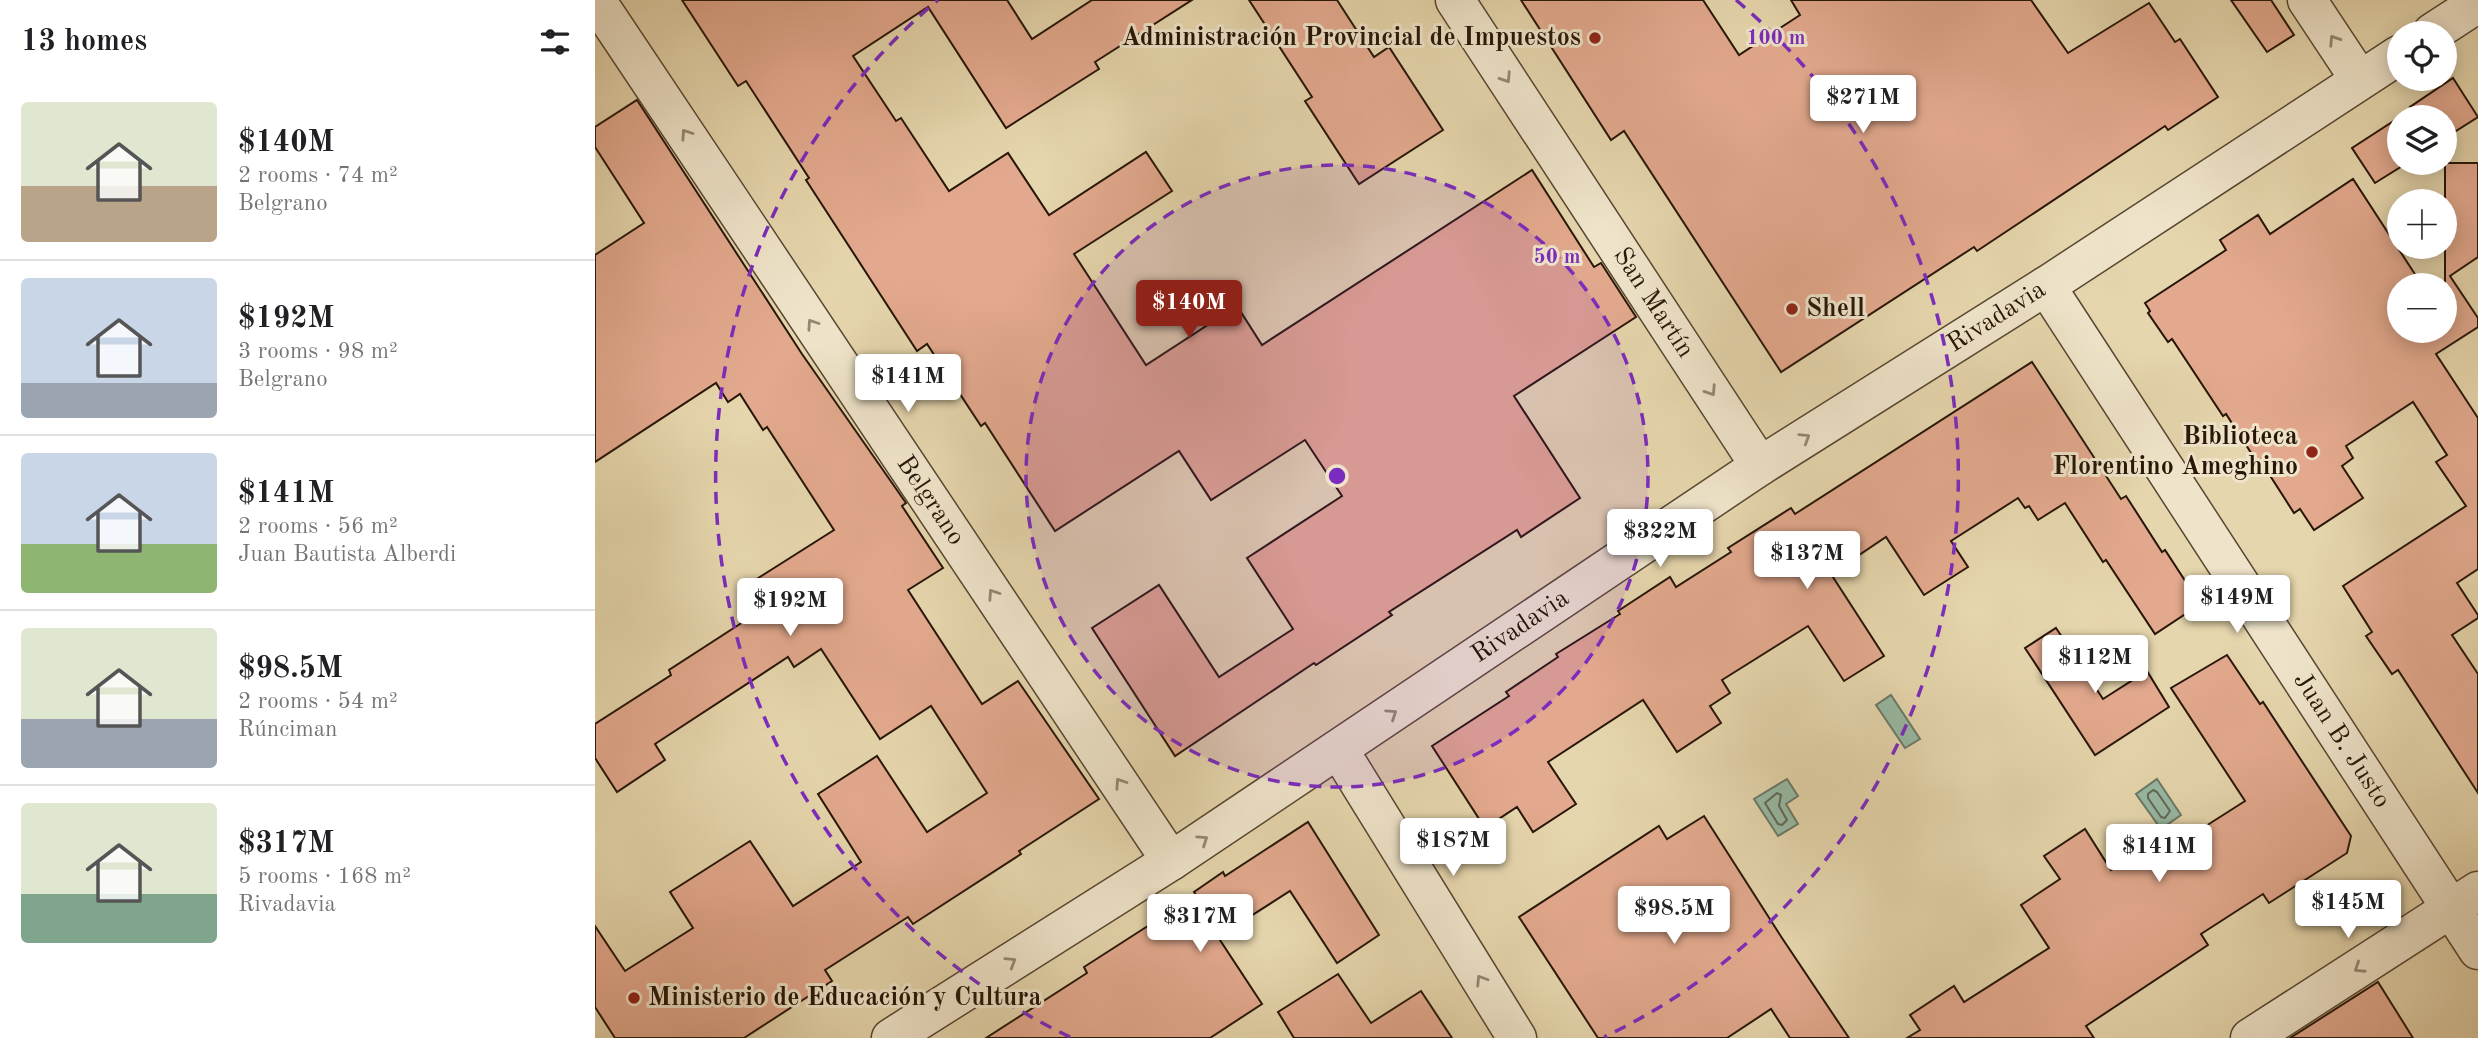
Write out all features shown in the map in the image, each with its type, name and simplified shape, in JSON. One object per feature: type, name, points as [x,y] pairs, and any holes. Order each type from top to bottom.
[{"type":"street","name":"Belgrano","points":[[596,0],[1171,860]]},
{"type":"street","name":"San Martín","points":[[1455,0],[1760,466]]},
{"type":"street","points":[[2307,0],[2360,80]]},
{"type":"street","points":[[2452,21],[2478,4]]},
{"type":"street","name":"Rivadavia","points":[[891,1038],[1339,750],[1760,466],[2046,286],[2387,63]]},
{"type":"street","name":"Juan B. Justo","points":[[2046,286],[2464,900],[2478,950]]},
{"type":"street","points":[[1339,750],[1517,1038]]},
{"type":"street","points":[[2250,1038],[2464,900]]},
{"type":"water","points":[[1891,695],[1920,739],[1905,748],[1876,705]]},
{"type":"water","points":[[1787,779],[1798,796],[1786,804],[1798,824],[1778,836],[1754,799]]},
{"type":"water","points":[[2157,779],[2181,815],[2161,829],[2136,794]]},
{"type":"building","points":[[682,0],[1007,0],[1032,39],[1092,0],[1192,0],[1095,62],[1099,69],[1006,128],[928,7],[853,56],[896,121],[901,118],[949,191],[1008,153],[1049,215],[1146,152],[1172,191],[1074,254],[1146,365],[1237,306],[1262,345],[1532,170],[1594,267],[1601,263],[1636,317],[1514,396],[1580,498],[1521,537],[1517,530],[1389,612],[1392,615],[1316,665],[1314,663],[1175,756],[1092,628],[1159,585],[1219,677],[1293,629],[1247,558],[1342,496],[1305,440],[1211,500],[1179,451],[1055,531],[985,423],[981,426],[927,344],[917,351],[806,180],[809,178],[746,81],[738,86]]},
{"type":"building","points":[[1249,0],[1337,0],[1374,57],[1389,47],[1443,130],[1359,184],[1305,101],[1312,97]]},
{"type":"building","points":[[1521,0],[1703,0],[1739,55],[1800,15],[1791,0],[2031,0],[2068,53],[2149,3],[2175,42],[2180,39],[2218,97],[2168,130],[2165,126],[1977,251],[1974,247],[1781,372],[1624,131],[1611,140]]},
{"type":"building","points":[[2231,0],[2271,0],[2294,35],[2267,52]]},
{"type":"building","points":[[2457,84],[2478,117],[2457,130],[2457,105],[2413,105],[2434,91],[2457,91]]},
{"type":"building","points":[[637,100],[802,354],[906,503],[902,506],[943,568],[908,590],[982,704],[1018,681],[1099,799],[1019,851],[1021,854],[913,924],[908,917],[825,970],[832,981],[744,1038],[615,1038],[595,1007],[595,926],[625,971],[693,928],[670,892],[750,841],[793,906],[861,862],[818,794],[877,756],[927,832],[987,793],[931,706],[880,739],[821,649],[794,667],[788,657],[655,744],[665,760],[617,792],[595,758],[595,724],[671,675],[669,670],[760,611],[744,587],[834,530],[767,427],[763,430],[740,394],[728,402],[716,383],[595,462],[595,255],[644,223],[595,147],[595,127]]},
{"type":"building","points":[[2387,125],[2388,175],[2375,183],[2352,148]]},
{"type":"building","points":[[2457,163],[2478,163],[2478,257],[2454,273],[2445,273],[2445,259],[2457,259],[2457,189],[2445,189],[2445,175],[2457,175]]},
{"type":"building","points":[[2353,179],[2387,231],[2387,259],[2405,259],[2414,273],[2387,273],[2387,343],[2453,343],[2436,354],[2478,418],[2478,569],[2457,583],[2478,618],[2452,635],[2478,674],[2478,793],[2398,670],[2392,674],[2366,636],[2372,632],[2343,586],[2466,506],[2436,462],[2447,455],[2413,402],[2346,446],[2353,458],[2342,466],[2363,498],[2314,530],[2300,509],[2294,513],[2260,460],[2257,462],[2226,414],[2223,416],[2172,339],[2168,342],[2148,313],[2150,311],[2145,303],[2226,250],[2220,240],[2258,215],[2270,234]]},
{"type":"building","points":[[2457,286],[2478,318],[2478,327],[2457,340]]},
{"type":"building","points":[[2032,362],[2121,499],[2126,496],[2162,552],[2165,550],[2195,596],[2191,599],[2196,607],[2155,634],[2065,503],[2038,520],[2029,506],[2025,508],[2018,498],[1951,541],[1968,567],[1924,595],[1886,537],[1831,574],[1884,656],[1844,681],[1808,626],[1722,680],[1730,693],[1710,706],[1721,723],[1677,752],[1643,700],[1548,762],[1576,804],[1533,832],[1517,807],[1485,828],[1432,746],[1509,696],[1506,692],[1558,657],[1556,654],[1620,614],[1618,611],[1670,577],[1676,587],[1731,552],[1728,548],[1791,508],[1795,514]]},
{"type":"building","points":[[2056,628],[2103,699],[2147,671],[2169,707],[2095,755],[2025,648]]},
{"type":"building","points":[[2227,655],[2260,704],[2263,702],[2351,836],[2347,853],[2269,903],[2263,894],[2201,934],[2208,945],[2086,1026],[2094,1038],[1907,1038],[1920,1030],[1910,1015],[1954,986],[1964,1002],[2049,948],[2021,905],[2060,879],[2044,856],[2085,829],[2111,870],[2132,856],[2140,868],[2245,801],[2171,688]]},
{"type":"building","points":[[1704,816],[1849,1038],[1790,1038],[1771,1009],[1727,1038],[1598,1038],[1519,917],[1659,826],[1667,839]]},
{"type":"building","points":[[1308,822],[1379,935],[1337,963],[1290,891],[1218,937],[1262,1004],[1210,1038],[986,1038],[1087,973],[1084,967],[1196,895],[1194,892],[1223,872],[1225,876]]},
{"type":"building","points":[[1338,974],[1371,1023],[1421,991],[1452,1038],[1294,1038],[1278,1012]]},
{"type":"building","points":[[2378,982],[2413,1038],[2290,1038]]},
{"type":"place","name":"Administración Provincial de Impuestos","points":[[1595,38]]},
{"type":"place","name":"Shell","points":[[1792,309]]},
{"type":"place","name":"Biblioteca Florentino Ameghino","points":[[2312,452]]},
{"type":"place","name":"Ministerio de Educación y Cultura","points":[[634,998]]}]
